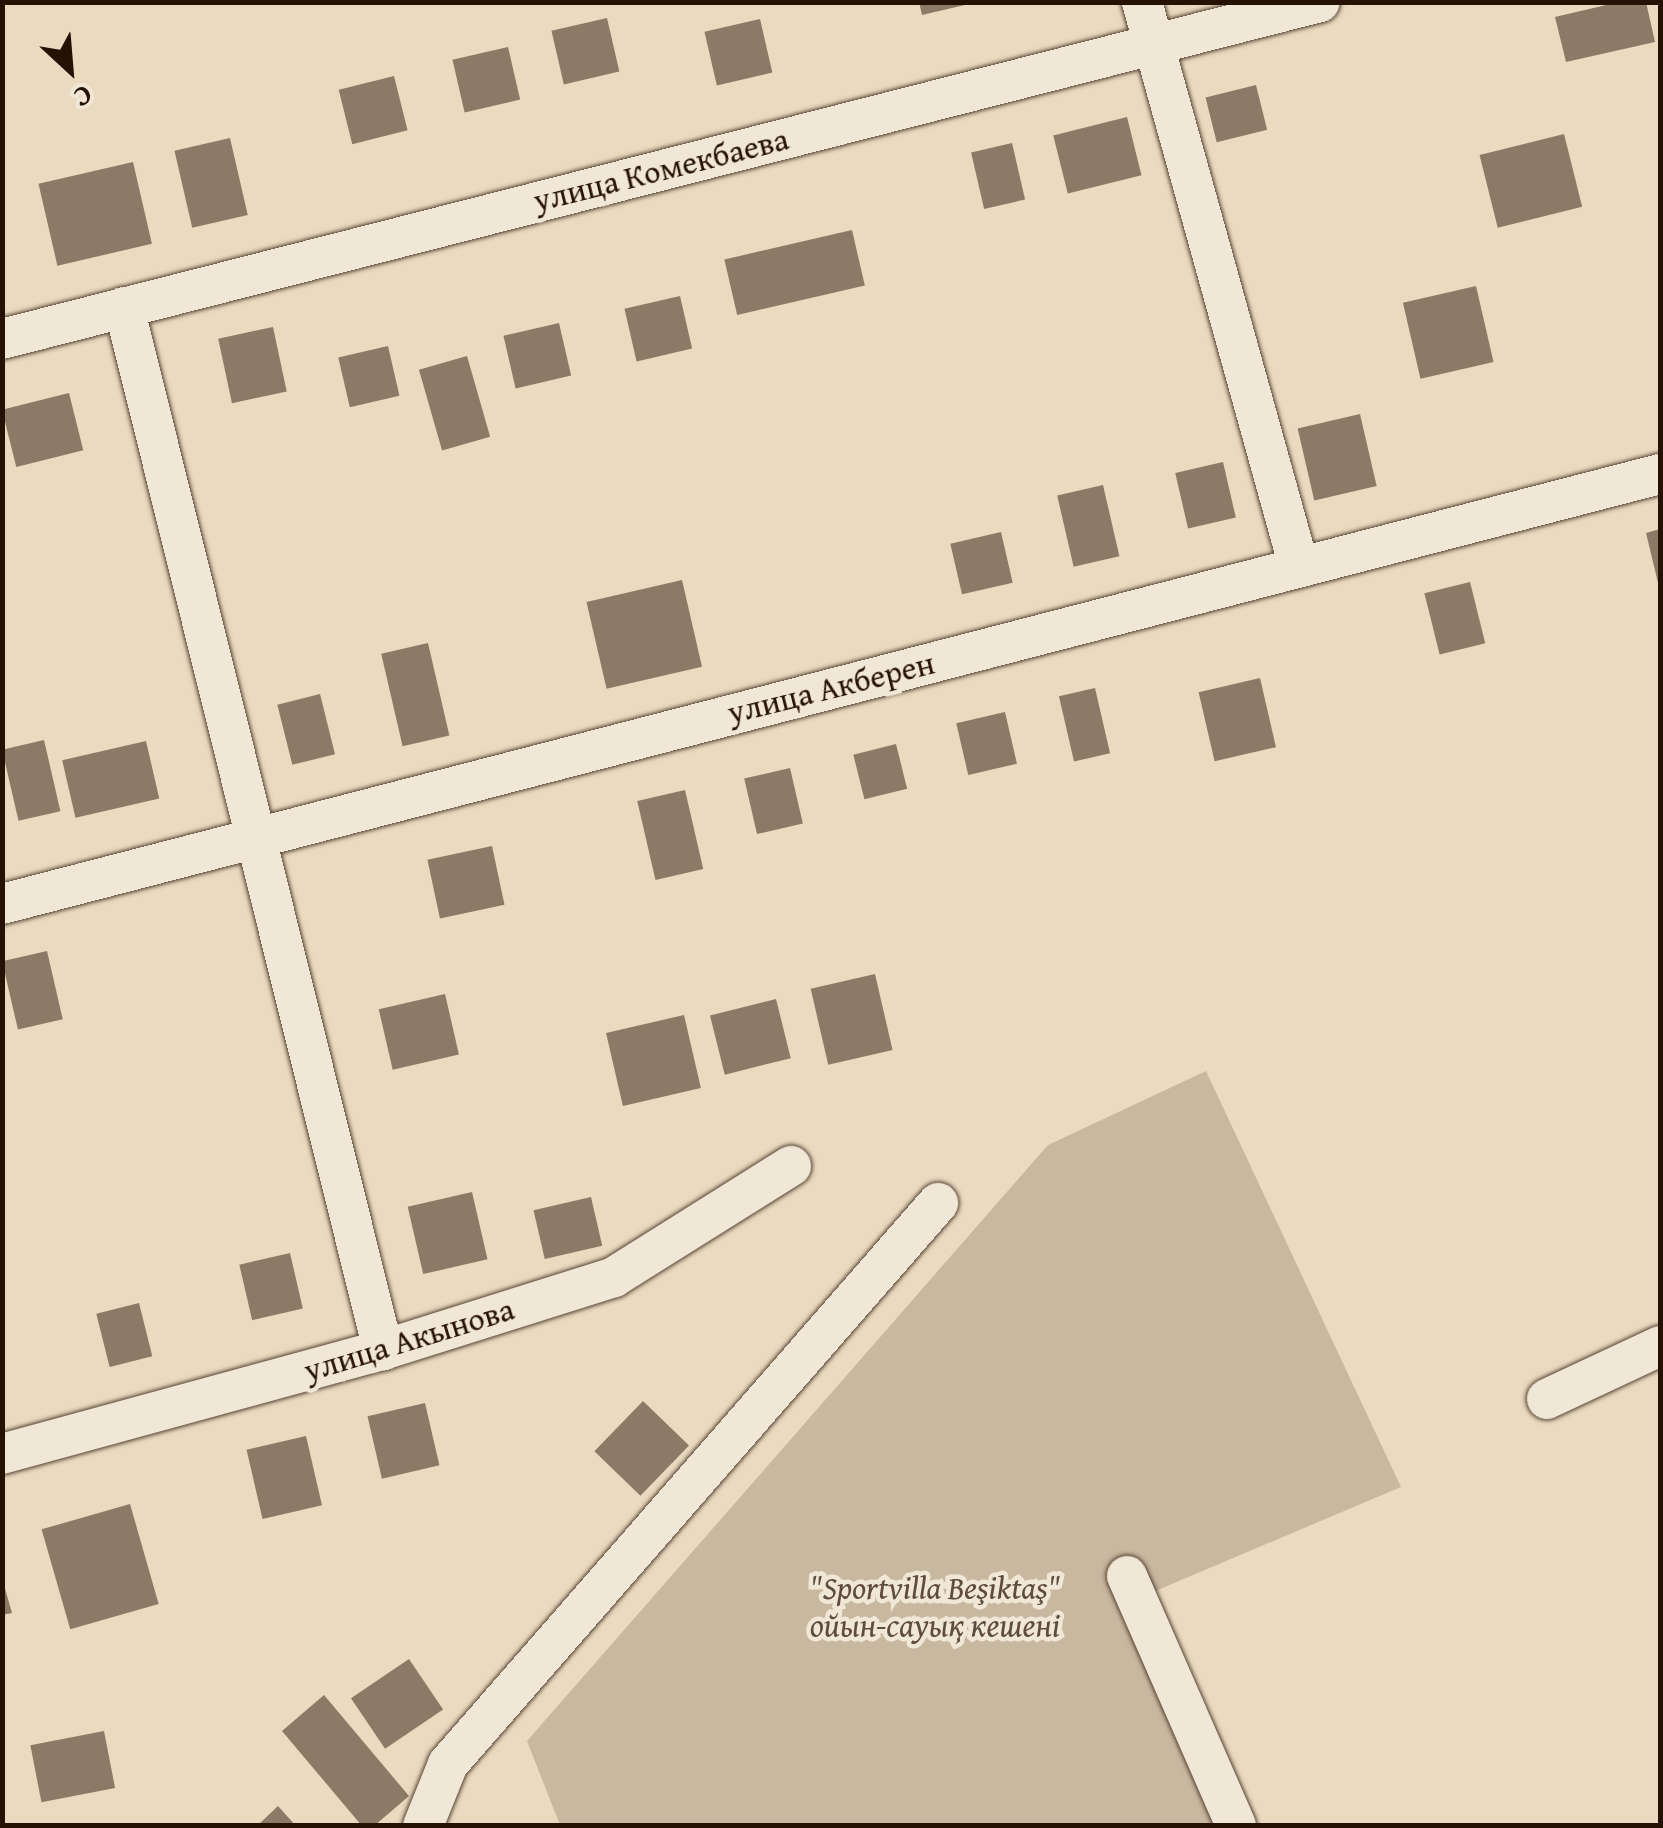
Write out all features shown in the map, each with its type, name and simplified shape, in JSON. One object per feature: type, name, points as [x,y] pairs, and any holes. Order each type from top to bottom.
[{"type":"street","points":[[1142,2],[1299,567]]},
{"type":"street","name":"улица Комекбаева","points":[[2,339],[1320,2]]},
{"type":"street","points":[[124,307],[251,837],[383,1350]]},
{"type":"street","name":"улица Акберен","points":[[2,904],[1660,474]]},
{"type":"street","name":"улица Акынова","points":[[2,1454],[383,1350],[614,1277],[790,1166]]},
{"type":"street","points":[[423,1826],[448,1764],[938,1203]]},
{"type":"street","points":[[1547,1399],[1660,1346]]},
{"type":"street","points":[[1128,1576],[1236,1826]]},
{"type":"green space","name":"\"Sportvilla Beşiktaş\" ойын-сауық кешені","points":[[1206,1071],[1401,1487],[1153,1592],[1246,1825],[560,1825],[527,1741],[1048,1145]]},
{"type":"building","points":[[919,2],[969,2],[969,4],[922,15]]},
{"type":"building","points":[[1619,2],[1646,2],[1655,42],[1566,62],[1555,17]]},
{"type":"building","points":[[607,18],[619,72],[564,84],[551,31]]},
{"type":"building","points":[[760,19],[772,73],[717,85],[704,32]]},
{"type":"building","points":[[508,47],[520,100],[465,112],[452,60]]},
{"type":"building","points":[[394,76],[408,130],[352,144],[339,90]]},
{"type":"building","points":[[1256,85],[1267,130],[1217,142],[1206,98]]},
{"type":"building","points":[[1127,117],[1142,175],[1068,194],[1053,135]]},
{"type":"building","points":[[1564,134],[1582,207],[1498,228],[1480,155]]},
{"type":"building","points":[[230,138],[248,215],[192,228],[174,151]]},
{"type":"building","points":[[1012,143],[1025,200],[984,209],[971,152]]},
{"type":"building","points":[[133,162],[152,244],[57,266],[38,184]]},
{"type":"building","points":[[852,230],[865,286],[737,315],[724,259]]},
{"type":"building","points":[[1476,286],[1494,362],[1420,379],[1403,303]]},
{"type":"building","points":[[680,296],[692,349],[637,361],[624,309]]},
{"type":"building","points":[[559,323],[571,376],[516,388],[503,336]]},
{"type":"building","points":[[273,327],[287,392],[232,403],[218,339]]},
{"type":"building","points":[[388,346],[399,396],[350,407],[338,357]]},
{"type":"building","points":[[467,356],[490,437],[442,451],[419,370]]},
{"type":"building","points":[[69,393],[83,450],[16,467],[2,410]]},
{"type":"building","points":[[1360,414],[1377,486],[1314,501],[1298,428]]},
{"type":"building","points":[[1223,462],[1236,518],[1188,529],[1175,473]]},
{"type":"building","points":[[1103,485],[1119,556],[1074,567],[1057,496]]},
{"type":"building","points":[[1660,529],[1660,587],[1659,587],[1646,533]]},
{"type":"building","points":[[1001,532],[1013,583],[962,594],[950,544]]},
{"type":"building","points":[[682,580],[702,667],[607,689],[587,602]]},
{"type":"building","points":[[1470,582],[1485,643],[1440,654],[1424,593]]},
{"type":"building","points":[[428,643],[449,736],[403,746],[381,654]]},
{"type":"building","points":[[1260,678],[1276,747],[1215,761],[1199,692]]},
{"type":"building","points":[[1095,688],[1110,753],[1074,762],[1059,696]]},
{"type":"building","points":[[320,694],[335,754],[292,765],[277,705]]},
{"type":"building","points":[[1005,712],[1017,764],[968,775],[956,723]]},
{"type":"building","points":[[44,740],[60,811],[19,821],[2,750]]},
{"type":"building","points":[[146,741],[159,798],[75,818],[62,760]]},
{"type":"building","points":[[896,744],[907,789],[864,799],[853,755]]},
{"type":"building","points":[[790,768],[803,824],[757,834],[744,779]]},
{"type":"building","points":[[685,790],[703,869],[655,880],[637,801]]},
{"type":"building","points":[[492,846],[504,905],[440,918],[427,860]]},
{"type":"building","points":[[47,951],[63,1019],[18,1030],[2,961]]},
{"type":"building","points":[[875,974],[893,1050],[828,1065],[811,989]]},
{"type":"building","points":[[445,994],[459,1054],[393,1070],[379,1009]]},
{"type":"building","points":[[776,999],[791,1058],[725,1075],[710,1015]]},
{"type":"building","points":[[684,1015],[701,1088],[623,1106],[606,1033]]},
{"type":"building","points":[[472,1192],[488,1259],[423,1274],[408,1207]]},
{"type":"building","points":[[591,1197],[602,1246],[545,1259],[534,1210]]},
{"type":"building","points":[[290,1253],[303,1309],[252,1320],[239,1265]]},
{"type":"building","points":[[139,1303],[152,1356],[110,1367],[96,1314]]},
{"type":"building","points":[[643,1401],[689,1445],[640,1496],[594,1451]]},
{"type":"building","points":[[425,1403],[439,1465],[382,1479],[368,1416]]},
{"type":"building","points":[[306,1436],[322,1505],[263,1519],[247,1450]]},
{"type":"building","points":[[130,1504],[159,1604],[70,1629],[42,1529]]},
{"type":"building","points":[[2,1578],[12,1613],[2,1615]]},
{"type":"building","points":[[409,1659],[443,1710],[385,1749],[351,1698]]},
{"type":"building","points":[[324,1695],[409,1796],[374,1826],[362,1826],[282,1731]]},
{"type":"building","points":[[104,1731],[115,1788],[41,1802],[30,1745]]},
{"type":"building","points":[[278,1806],[296,1826],[257,1826]]}]
